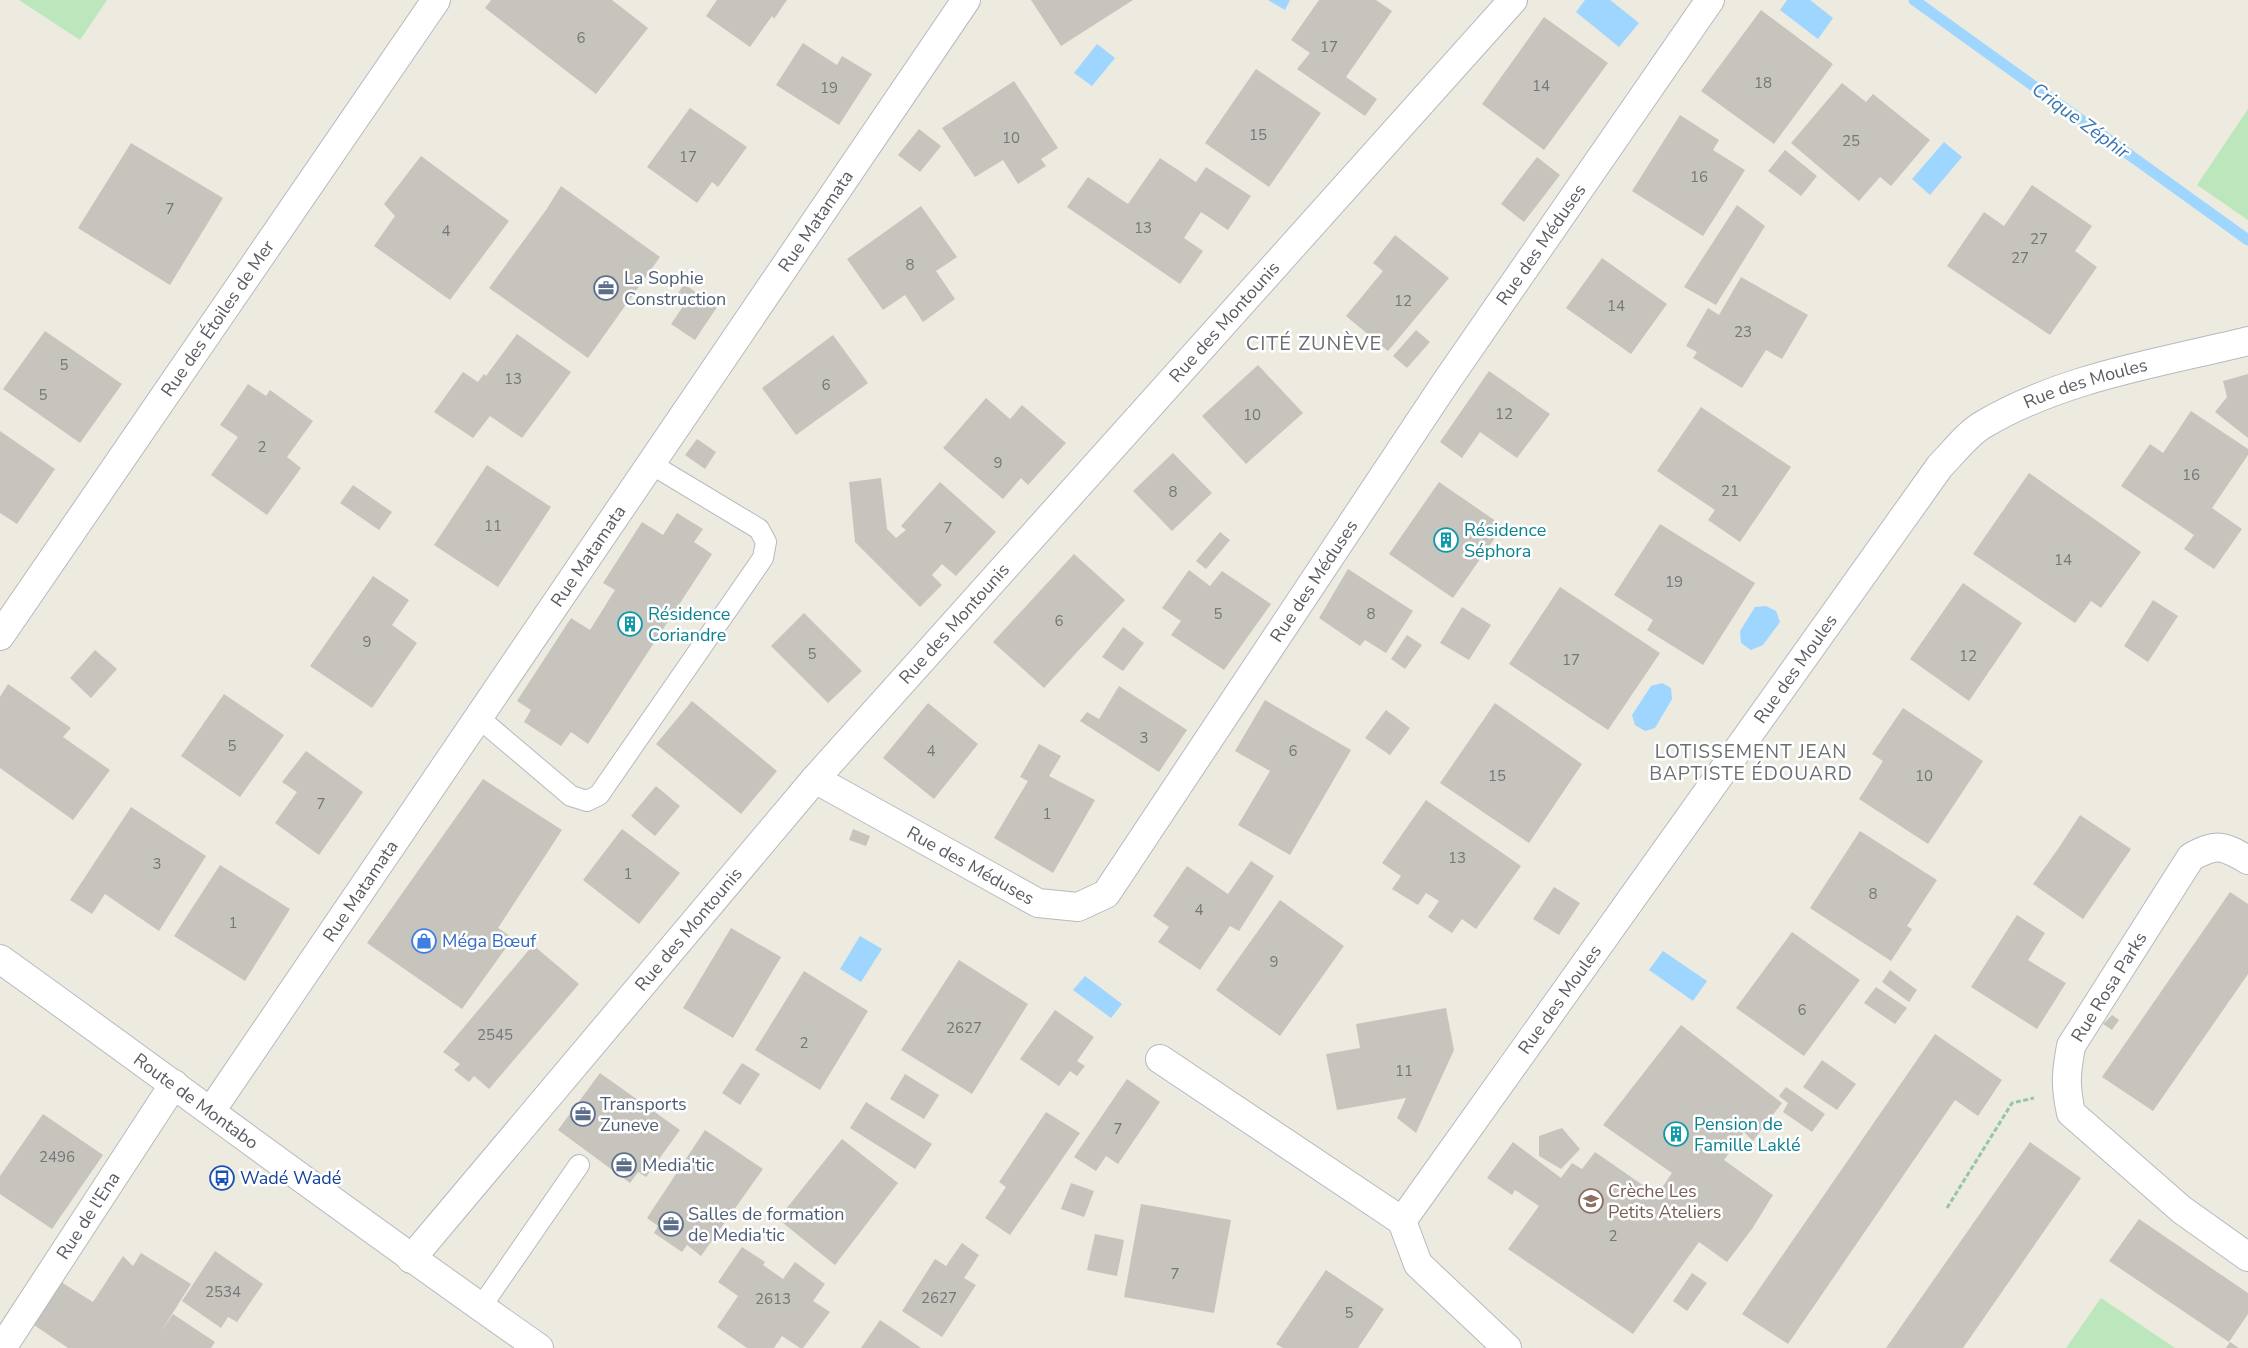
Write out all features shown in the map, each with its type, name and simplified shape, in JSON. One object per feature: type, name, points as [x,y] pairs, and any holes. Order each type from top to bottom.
[{"type":"street","name":"Rue des Étoiles de Mer","points":[[0,636],[436,0]]},
{"type":"street","name":"Rue Matamata","points":[[211,1111],[966,0]]},
{"type":"street","name":"Rue des Montounis","points":[[411,1259],[815,779],[1513,0]]},
{"type":"street","name":"Rue des Méduses","points":[[815,779],[1038,903],[1078,907],[1106,894],[1446,382],[1710,0]]},
{"type":"street","name":"Rue des Moules","points":[[1402,1221],[1940,466],[1982,425],[2035,399],[2084,381],[2248,341]]},
{"type":"street","name":"Rue Rosa Parks","points":[[2248,860],[2232,850],[2211,846],[2191,857],[2071,1046],[2066,1073],[2066,1091],[2071,1113],[2182,1210],[2248,1257]]},
{"type":"street","name":"Route de Montabo","points":[[0,959],[211,1111],[411,1259],[539,1348]]},
{"type":"street","points":[[1160,1059],[1402,1221],[1418,1264],[1507,1348]]},
{"type":"street","name":"Rue de l'Ena","points":[[2,1348],[174,1084]]},
{"type":"lane","points":[[479,718],[571,796],[586,801],[599,795],[764,558],[766,542],[759,529],[651,464]]},
{"type":"lane","points":[[481,1307],[579,1166]]},
{"type":"path","points":[[1947,1208],[2012,1103],[2066,1091]]},
{"type":"green space","points":[[19,0],[107,0],[80,40]]},
{"type":"green space","points":[[2248,109],[2248,220],[2197,185]]},
{"type":"green space","points":[[2101,1298],[2175,1348],[2066,1348]]},
{"type":"water","points":[[1268,0],[1290,0],[1285,10]]},
{"type":"water","points":[[1585,0],[1610,0],[1639,23],[1619,47],[1576,12]]},
{"type":"water","points":[[1787,0],[1810,0],[1833,18],[1818,39],[1780,10]]},
{"type":"water","points":[[1097,44],[1115,58],[1092,86],[1074,73]]},
{"type":"water","points":[[1944,142],[1962,157],[1930,195],[1912,179]]},
{"type":"water","points":[[1766,606],[1776,611],[1780,622],[1763,645],[1751,650],[1741,643],[1740,631],[1755,607]]},
{"type":"water","points":[[1662,683],[1671,688],[1672,699],[1655,728],[1645,731],[1635,725],[1632,715],[1651,686]]},
{"type":"water","points":[[860,936],[882,949],[861,982],[840,969]]},
{"type":"water","points":[[1663,951],[1707,981],[1693,1001],[1649,970]]},
{"type":"water","points":[[1085,976],[1122,1004],[1111,1018],[1073,990]]},
{"type":"building","points":[[491,0],[612,0],[648,28],[596,94],[485,8]]},
{"type":"building","points":[[717,0],[787,0],[774,19],[772,16],[750,47],[706,16]]},
{"type":"building","points":[[1031,0],[1133,0],[1061,46]]},
{"type":"building","points":[[1319,0],[1376,0],[1392,11],[1346,77],[1377,99],[1365,116],[1297,69],[1310,53],[1291,40]]},
{"type":"building","points":[[1761,10],[1833,64],[1774,144],[1701,91]]},
{"type":"building","points":[[1544,17],[1608,63],[1544,150],[1482,104]]},
{"type":"building","points":[[803,43],[837,65],[842,56],[872,74],[839,125],[776,85]]},
{"type":"building","points":[[1256,69],[1321,113],[1269,187],[1205,143]]},
{"type":"building","points":[[1014,81],[1058,148],[1041,159],[1046,166],[1018,184],[1003,160],[975,177],[942,128]]},
{"type":"building","points":[[1842,83],[1866,102],[1873,94],[1930,140],[1891,186],[1880,177],[1859,201],[1791,143]]},
{"type":"building","points":[[690,108],[747,147],[718,187],[712,182],[697,203],[647,167]]},
{"type":"building","points":[[1680,115],[1719,140],[1713,150],[1745,170],[1703,236],[1632,191]]},
{"type":"building","points":[[919,129],[941,146],[920,172],[898,155]]},
{"type":"building","points":[[131,143],[223,198],[170,285],[78,228]]},
{"type":"building","points":[[1785,150],[1817,176],[1801,196],[1768,171]]},
{"type":"building","points":[[421,156],[509,221],[450,300],[374,246],[395,216],[384,204]]},
{"type":"building","points":[[1537,157],[1560,175],[1524,222],[1501,204]]},
{"type":"building","points":[[1160,158],[1196,182],[1206,167],[1251,196],[1228,230],[1201,212],[1184,238],[1203,251],[1180,284],[1067,207],[1088,177],[1128,204]]},
{"type":"building","points":[[2032,185],[2092,226],[2075,251],[2097,267],[2050,335],[1947,266],[1984,212],[2004,226]]},
{"type":"building","points":[[561,186],[660,257],[588,358],[489,288],[546,210]]},
{"type":"building","points":[[1737,205],[1765,226],[1716,305],[1684,287]]},
{"type":"building","points":[[921,206],[957,257],[936,271],[955,299],[923,322],[905,295],[883,310],[847,259]]},
{"type":"building","points":[[1395,235],[1449,278],[1388,351],[1346,316],[1383,271],[1373,263]]},
{"type":"building","points":[[1602,258],[1667,304],[1631,354],[1566,308]]},
{"type":"building","points":[[1741,277],[1808,315],[1782,359],[1766,350],[1742,388],[1693,358],[1697,352],[1686,346],[1708,308],[1719,315]]},
{"type":"building","points":[[684,284],[717,307],[695,340],[671,324],[682,308],[673,301]]},
{"type":"building","points":[[1416,330],[1430,342],[1407,368],[1393,356]]},
{"type":"building","points":[[45,331],[122,384],[80,443],[3,389]]},
{"type":"building","points":[[517,334],[571,372],[522,438],[490,416],[473,438],[434,412],[463,372],[478,382],[484,374],[486,376]]},
{"type":"building","points":[[833,335],[868,383],[796,435],[762,388]]},
{"type":"building","points":[[1258,365],[1303,413],[1246,464],[1202,416]]},
{"type":"building","points":[[1489,371],[1550,414],[1517,458],[1480,432],[1462,458],[1440,442]]},
{"type":"building","points":[[2248,374],[2248,438],[2215,412],[2227,397],[2223,381]]},
{"type":"building","points":[[248,384],[266,396],[270,390],[313,421],[287,457],[301,468],[267,515],[211,475],[238,437],[220,425]]},
{"type":"building","points":[[986,398],[1010,419],[1022,405],[1066,443],[1028,485],[1021,478],[1003,499],[943,448]]},
{"type":"building","points":[[1701,407],[1791,467],[1740,542],[1708,520],[1715,510],[1657,471]]},
{"type":"building","points":[[2191,411],[2248,449],[2248,455],[2212,508],[2242,529],[2214,569],[2184,549],[2194,535],[2121,486],[2150,444],[2163,453]]},
{"type":"building","points":[[0,431],[55,469],[17,524],[0,513]]},
{"type":"building","points":[[697,439],[716,452],[705,469],[685,455]]},
{"type":"building","points":[[1173,453],[1212,493],[1172,531],[1133,491]]},
{"type":"building","points":[[487,465],[551,507],[498,587],[434,545]]},
{"type":"building","points":[[2029,473],[2141,552],[2101,608],[2091,601],[2075,623],[1973,554]]},
{"type":"building","points":[[881,478],[887,529],[896,538],[906,530],[901,526],[940,482],[996,532],[956,576],[942,564],[932,575],[942,585],[920,607],[855,542],[849,482]]},
{"type":"building","name":"Résidence Séphora","points":[[1439,482],[1503,526],[1453,598],[1389,554]]},
{"type":"building","points":[[353,485],[392,512],[379,530],[340,503]]},
{"type":"building","name":"Résidence Coriandre","points":[[677,513],[703,529],[694,542],[712,554],[588,744],[571,732],[561,746],[524,722],[531,710],[517,701],[571,618],[590,630],[615,590],[603,583],[642,522],[663,535]]},
{"type":"building","points":[[1660,524],[1755,583],[1703,665],[1647,630],[1653,620],[1614,595]]},
{"type":"building","points":[[1220,532],[1230,540],[1206,569],[1196,561]]},
{"type":"building","points":[[1074,554],[1125,600],[1044,688],[993,642]]},
{"type":"building","points":[[1348,569],[1413,611],[1386,653],[1365,640],[1360,646],[1319,618]]},
{"type":"building","points":[[1189,570],[1210,586],[1222,571],[1271,604],[1224,670],[1171,635],[1181,621],[1162,608]]},
{"type":"building","points":[[373,576],[409,600],[392,625],[417,643],[372,708],[310,666]]},
{"type":"building","points":[[1963,583],[2022,623],[1969,701],[1910,659]]},
{"type":"building","points":[[1560,587],[1660,653],[1608,730],[1509,664]]},
{"type":"building","points":[[2153,600],[2178,616],[2148,662],[2124,646]]},
{"type":"building","points":[[1462,607],[1491,625],[1469,660],[1440,643]]},
{"type":"building","points":[[804,613],[862,671],[828,703],[771,646]]},
{"type":"building","points":[[1123,627],[1144,643],[1123,671],[1102,657]]},
{"type":"building","points":[[1407,635],[1422,645],[1405,669],[1391,659]]},
{"type":"building","points":[[95,650],[117,669],[91,698],[70,678]]},
{"type":"building","points":[[8,684],[71,728],[63,737],[110,770],[73,820],[0,768],[0,697]]},
{"type":"building","points":[[1119,686],[1187,730],[1159,772],[1080,721],[1087,712],[1099,719]]},
{"type":"building","points":[[224,694],[284,735],[240,797],[181,756]]},
{"type":"building","points":[[1265,700],[1351,750],[1290,855],[1238,825],[1270,771],[1235,751]]},
{"type":"building","points":[[692,701],[777,771],[741,814],[656,744]]},
{"type":"building","points":[[928,703],[978,744],[934,799],[883,758]]},
{"type":"building","points":[[1495,703],[1582,764],[1529,843],[1440,783]]},
{"type":"building","points":[[1903,708],[1983,761],[1928,844],[1859,799],[1883,761],[1872,754]]},
{"type":"building","points":[[1386,710],[1410,728],[1390,755],[1365,738]]},
{"type":"building","points":[[1039,744],[1061,756],[1049,776],[1095,800],[1053,873],[994,838],[1028,781],[1020,777]]},
{"type":"building","points":[[306,751],[363,792],[319,855],[275,823],[297,792],[282,782]]},
{"type":"building","points":[[483,779],[562,830],[498,928],[513,938],[462,1009],[367,943]]},
{"type":"building","points":[[656,786],[680,806],[655,836],[631,816]]},
{"type":"building","points":[[1426,800],[1521,866],[1476,929],[1462,919],[1452,933],[1428,917],[1439,901],[1426,893],[1418,905],[1392,889],[1401,876],[1382,863]]},
{"type":"building","points":[[131,807],[206,856],[159,931],[105,894],[92,914],[70,900]]},
{"type":"building","points":[[2080,815],[2131,849],[2083,919],[2033,884]]},
{"type":"building","points":[[622,829],[680,873],[639,924],[583,880]]},
{"type":"building","points":[[853,829],[870,836],[866,846],[849,840]]},
{"type":"building","points":[[1860,831],[1937,880],[1907,926],[1912,929],[1891,961],[1810,908]]},
{"type":"building","points":[[1251,861],[1274,876],[1239,931],[1230,926],[1200,970],[1158,942],[1169,927],[1153,916],[1187,866],[1228,894]]},
{"type":"building","points":[[220,865],[290,909],[245,981],[174,936]]},
{"type":"building","points":[[1554,887],[1580,903],[1559,935],[1533,919]]},
{"type":"building","points":[[2230,892],[2248,904],[2248,974],[2153,1111],[2102,1077]]},
{"type":"building","points":[[1280,900],[1344,946],[1280,1036],[1216,990]]},
{"type":"building","points":[[2017,915],[2045,933],[2028,960],[2066,983],[2037,1029],[1971,987]]},
{"type":"building","points":[[731,928],[781,957],[733,1038],[683,1008]]},
{"type":"building","points":[[1792,932],[1860,980],[1804,1056],[1736,1008]]},
{"type":"building","points":[[533,945],[579,984],[489,1089],[474,1076],[469,1082],[454,1070],[460,1064],[443,1052]]},
{"type":"building","points":[[959,960],[1028,1004],[972,1094],[901,1050]]},
{"type":"building","points":[[1890,970],[1917,990],[1909,1002],[1882,982]]},
{"type":"building","points":[[804,971],[868,1011],[820,1090],[755,1050]]},
{"type":"building","points":[[1876,987],[1907,1008],[1895,1024],[1864,1003]]},
{"type":"building","points":[[1446,1008],[1454,1050],[1416,1133],[1397,1118],[1406,1098],[1337,1110],[1326,1054],[1360,1048],[1356,1024]]},
{"type":"building","points":[[1055,1010],[1094,1037],[1077,1061],[1085,1066],[1077,1076],[1070,1071],[1059,1086],[1020,1059]]},
{"type":"building","points":[[2112,1015],[2119,1020],[2112,1030],[2103,1024]]},
{"type":"building","points":[[1681,1025],[1782,1103],[1753,1141],[1744,1132],[1724,1160],[1773,1195],[1752,1229],[1727,1262],[1699,1242],[1633,1334],[1508,1249],[1539,1206],[1515,1190],[1512,1195],[1487,1178],[1513,1142],[1561,1178],[1572,1163],[1582,1169],[1595,1152],[1657,1195],[1672,1173],[1603,1125]]},
{"type":"building","points":[[1935,1034],[2002,1080],[1978,1116],[1955,1100],[1788,1344],[1742,1314]]},
{"type":"building","points":[[1822,1060],[1856,1084],[1837,1110],[1803,1087]]},
{"type":"building","points":[[742,1063],[760,1074],[740,1105],[722,1093]]},
{"type":"building","points":[[600,1073],[680,1130],[646,1177],[638,1172],[630,1183],[558,1130]]},
{"type":"building","points":[[905,1074],[939,1095],[924,1119],[890,1099]]},
{"type":"building","points":[[1127,1079],[1160,1102],[1118,1164],[1106,1156],[1096,1171],[1074,1157]]},
{"type":"building","points":[[1786,1087],[1825,1114],[1812,1132],[1783,1112],[1788,1103],[1779,1096]]},
{"type":"building","points":[[866,1102],[932,1144],[915,1169],[850,1128]]},
{"type":"building","points":[[1046,1112],[1080,1133],[1010,1235],[985,1218],[1006,1187],[999,1182]]},
{"type":"building","points":[[43,1114],[103,1155],[52,1229],[0,1194],[0,1176]]},
{"type":"building","points":[[1562,1128],[1580,1149],[1561,1169],[1539,1156],[1539,1136]]},
{"type":"building","points":[[705,1130],[763,1169],[701,1256],[687,1245],[682,1252],[654,1233],[658,1226],[647,1218]]},
{"type":"building","points":[[842,1139],[898,1183],[835,1265],[778,1219]]},
{"type":"building","points":[[2030,1142],[2081,1178],[1963,1348],[1886,1348]]},
{"type":"building","points":[[1071,1183],[1094,1191],[1084,1217],[1061,1209]]},
{"type":"building","points":[[1141,1204],[1231,1220],[1214,1313],[1124,1297]]},
{"type":"building","points":[[2139,1219],[2248,1293],[2248,1314],[2229,1342],[2109,1261]]},
{"type":"building","points":[[1095,1234],[1124,1240],[1117,1276],[1087,1270]]},
{"type":"building","points":[[962,1243],[979,1255],[964,1278],[976,1285],[942,1337],[902,1311],[935,1259],[946,1266]]},
{"type":"building","points":[[742,1247],[765,1262],[763,1265],[783,1279],[795,1262],[825,1284],[813,1301],[830,1312],[803,1348],[782,1336],[774,1348],[747,1348],[717,1327],[738,1296],[718,1282]]},
{"type":"building","points":[[215,1251],[263,1284],[237,1322],[228,1317],[221,1328],[182,1301]]},
{"type":"building","points":[[141,1253],[191,1284],[160,1333],[173,1314],[215,1342],[211,1348],[68,1348],[34,1325],[61,1282],[93,1302],[123,1256],[133,1266]]},
{"type":"building","points":[[1326,1270],[1384,1309],[1358,1348],[1283,1348],[1276,1344]]},
{"type":"building","points":[[1692,1273],[1707,1283],[1687,1311],[1673,1301]]},
{"type":"building","points":[[880,1320],[895,1330],[921,1348],[861,1348]]},
{"type":"building","points":[[2230,1342],[2239,1348],[2226,1348]]},
{"type":"waterway","name":"Crique Zéphir","points":[[1914,0],[2248,240]]},
{"type":"place","name":"La Sophie Construction","points":[[606,288]]},
{"type":"place","name":"Résidence Séphora","points":[[1446,540]]},
{"type":"place","name":"Résidence Coriandre","points":[[630,624]]},
{"type":"place","name":"Méga Bœuf","points":[[424,941]]},
{"type":"place","name":"Transports Zuneve","points":[[583,1114]]},
{"type":"place","name":"Pension de Famille Laklé","points":[[1676,1134]]},
{"type":"place","name":"Media'tic","points":[[624,1165]]},
{"type":"place","name":"Wadé Wadé","points":[[222,1178]]},
{"type":"place","name":"Crèche Les Petits Ateliers","points":[[1591,1201]]},
{"type":"place","name":"Salles de formation de Media'tic","points":[[671,1224]]},
{"type":"district","name":"CITÉ ZUNÈVE","points":[[1314,343]]},
{"type":"district","name":"LOTISSEMENT JEAN BAPTISTE ÉDOUARD","points":[[1751,762]]}]
